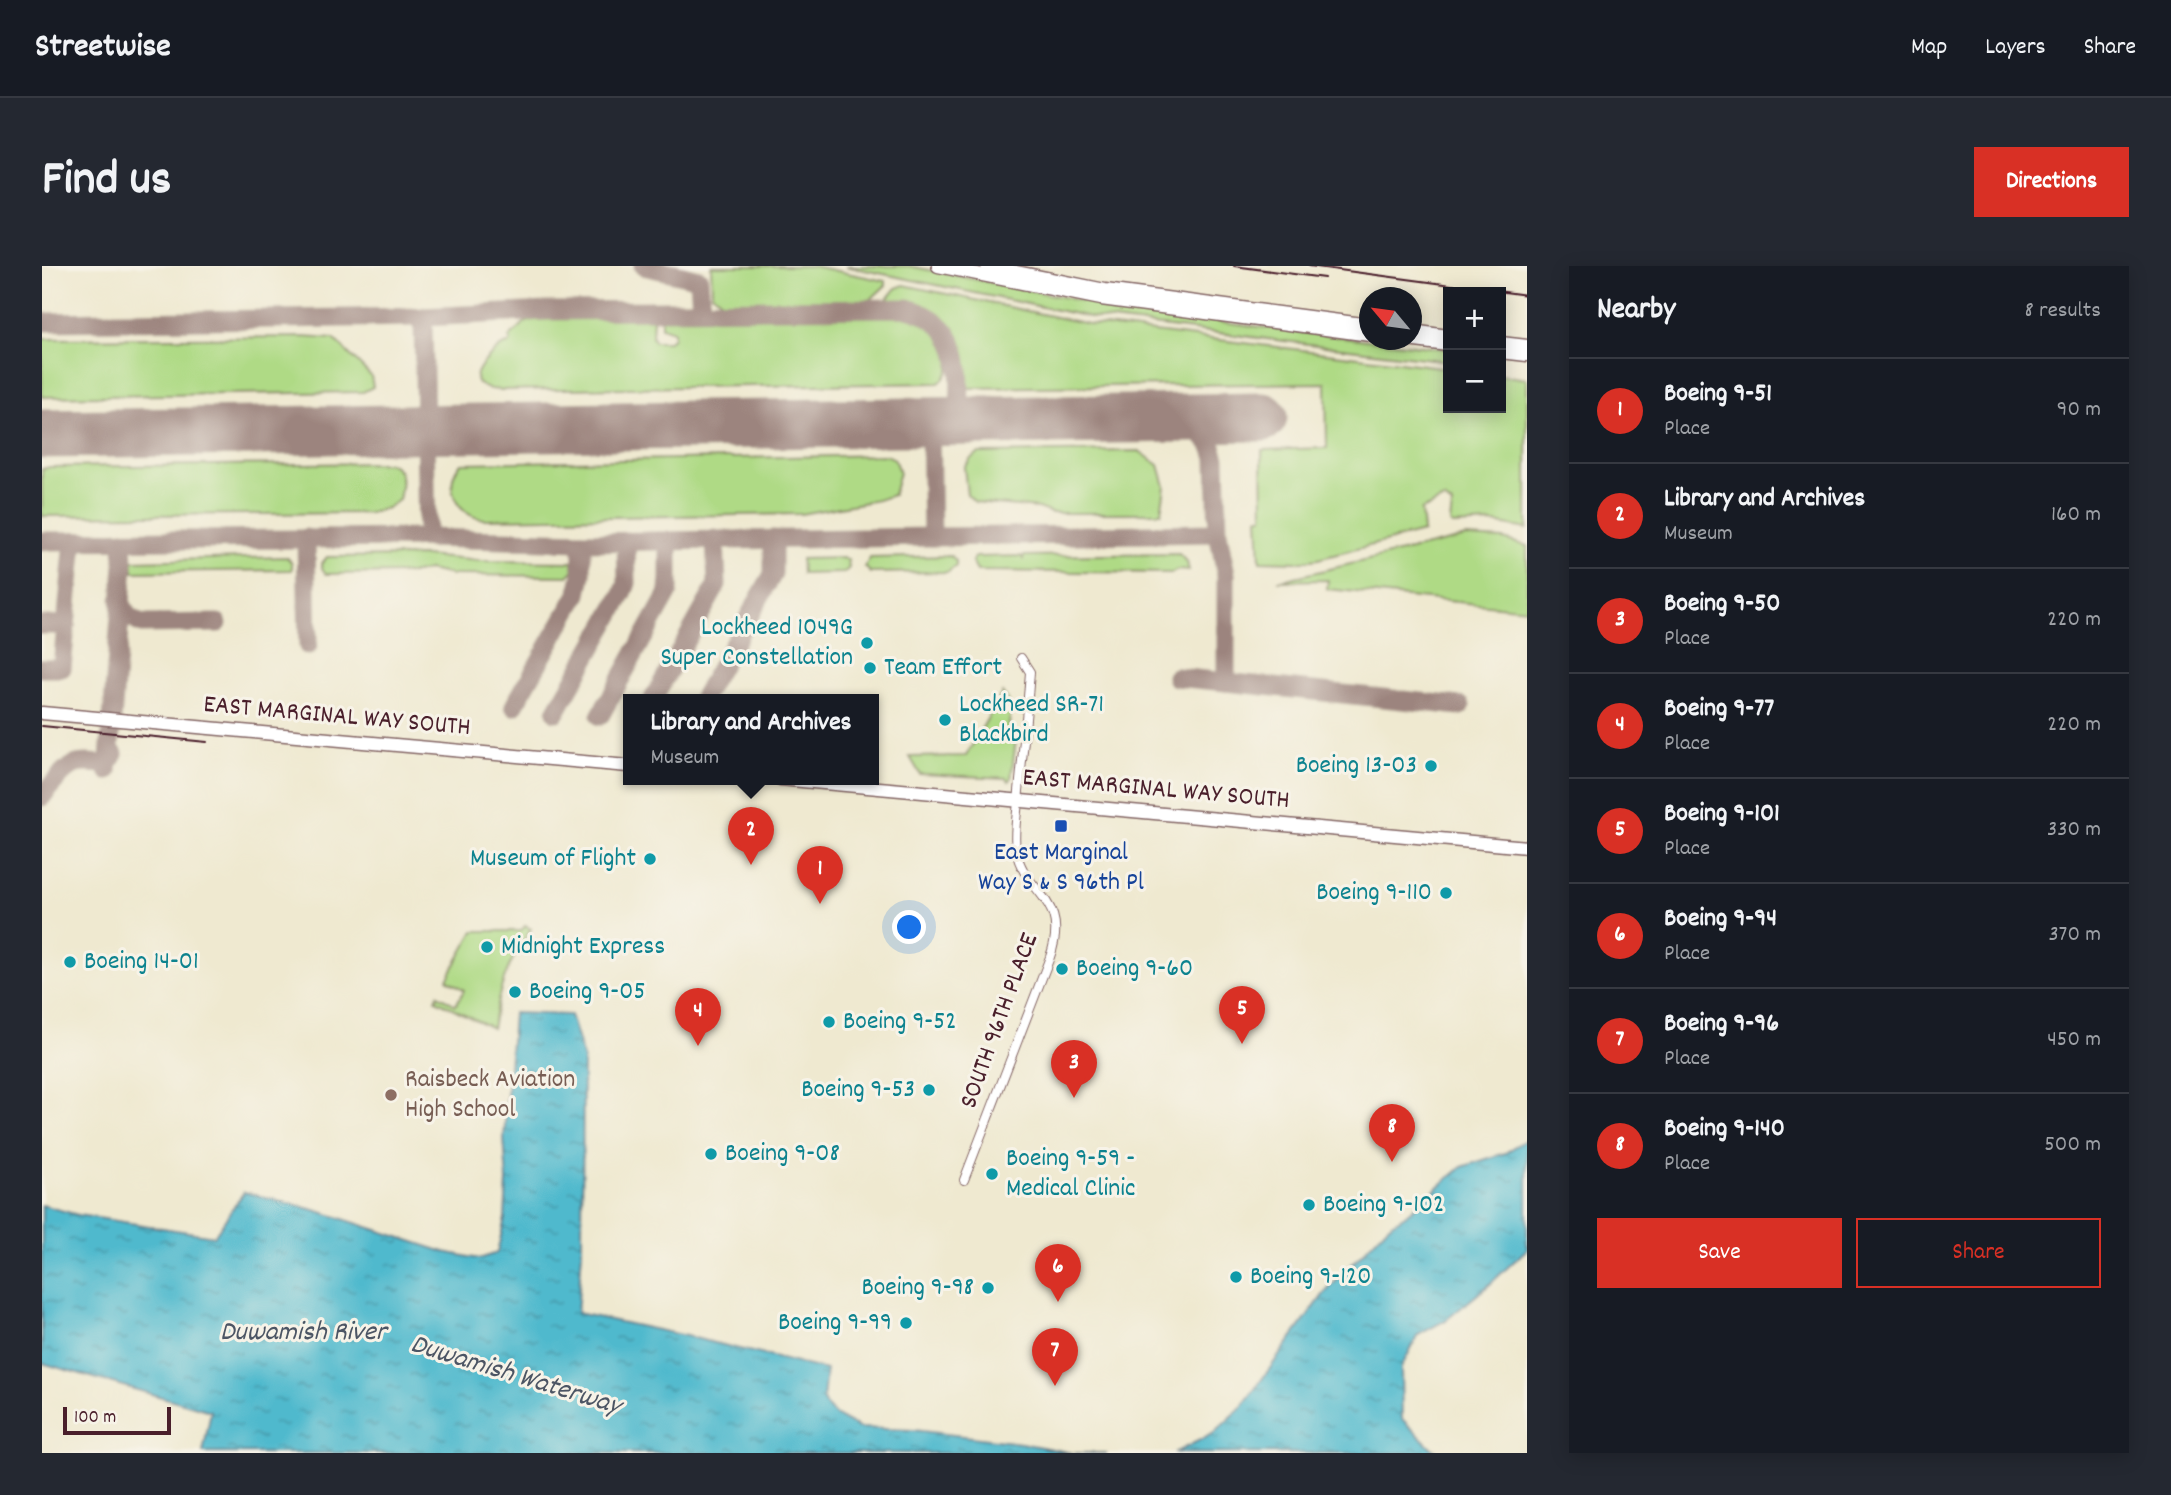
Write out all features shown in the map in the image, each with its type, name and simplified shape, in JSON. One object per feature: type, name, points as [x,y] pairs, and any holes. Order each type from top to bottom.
[{"type":"main road","points":[[938,266],[1101,299],[1359,334]]},
{"type":"main road","points":[[987,266],[1105,290],[1359,324]]},
{"type":"main road","points":[[1422,332],[1443,335]]},
{"type":"main road","points":[[1422,342],[1443,344]]},
{"type":"main road","points":[[1506,344],[1527,346]]},
{"type":"main road","points":[[1506,353],[1527,355]]},
{"type":"main road","name":"EAST MARGINAL WAY SOUTH","points":[[42,713],[623,766]]},
{"type":"main road","name":"EAST MARGINAL WAY SOUTH","points":[[848,785],[1527,847]]},
{"type":"street","name":"SOUTH 96TH PLACE","points":[[964,1181],[1051,957],[1055,939],[1055,926],[1048,903],[1028,877],[1018,858],[1015,839],[1030,672],[1021,658]]},
{"type":"green space","points":[[711,266],[813,266],[886,281],[886,285],[869,301],[724,303],[712,293]]},
{"type":"green space","points":[[845,266],[909,266],[1102,305],[1359,339],[1359,350],[1422,350],[1422,346],[1443,348],[1443,360],[1095,318]]},
{"type":"green space","points":[[904,285],[1089,324],[1443,367],[1443,413],[1506,413],[1506,376],[1527,379],[1527,529],[1494,523],[1452,525],[1452,505],[1444,499],[1421,510],[1423,532],[1318,559],[1296,562],[1260,561],[1258,517],[1263,517],[1262,450],[1327,448],[1326,383],[966,388],[965,369],[957,338],[938,316],[908,303],[889,301],[887,299],[896,288]]},
{"type":"green space","points":[[901,314],[925,321],[943,338],[950,362],[945,377],[939,383],[500,390],[483,387],[476,379],[479,369],[490,356],[509,344],[509,338],[524,323],[538,318],[653,316],[652,338],[655,342],[668,342],[673,337],[673,331],[661,327],[661,316]]},
{"type":"green space","points":[[42,339],[334,339],[371,376],[373,387],[363,392],[42,397]]},
{"type":"green space","points":[[1139,451],[1159,465],[1165,486],[1161,513],[1051,513],[1038,508],[975,502],[967,494],[964,467],[979,453]]},
{"type":"green space","points":[[887,455],[894,459],[899,472],[893,495],[801,514],[485,519],[466,512],[455,498],[453,490],[455,472],[461,463]]},
{"type":"green space","points":[[386,463],[400,472],[399,500],[387,508],[370,513],[42,516],[42,469],[50,467]]},
{"type":"green space","points":[[1466,537],[1503,539],[1527,546],[1527,609],[1327,589],[1328,580],[1278,581]]},
{"type":"green space","points":[[1179,554],[1187,562],[1189,571],[977,571],[972,562],[975,557],[1021,556],[1023,559],[1024,556]]},
{"type":"green space","points":[[425,556],[481,561],[573,562],[574,570],[568,576],[452,575],[428,570],[416,573],[326,574],[322,568],[327,557]]},
{"type":"green space","points":[[951,556],[956,561],[956,566],[948,572],[871,573],[865,567],[870,558]]},
{"type":"green space","points":[[287,557],[292,563],[292,570],[133,572],[132,561]]},
{"type":"green space","points":[[801,559],[848,560],[849,568],[844,573],[802,574]]},
{"type":"green space","points":[[1002,693],[1010,706],[1008,733],[1016,740],[1009,781],[1007,778],[920,774],[910,757],[966,756]]},
{"type":"green space","points":[[525,926],[531,929],[505,976],[492,1028],[436,1000],[438,995],[456,1005],[464,990],[447,979],[474,931],[521,931]]},
{"type":"water","name":"Duwamish River","points":[[513,1013],[570,1015],[583,1058],[582,1252],[577,1313],[826,1370],[823,1399],[825,1405],[836,1416],[858,1428],[913,1430],[1021,1443],[1072,1453],[203,1453],[211,1411],[42,1363],[42,1205],[78,1215],[214,1236],[244,1192],[315,1210],[445,1252],[479,1259],[497,1253],[505,1218],[507,1181],[504,1139]]},
{"type":"water","points":[[1527,1139],[1527,1249],[1446,1320],[1418,1335],[1401,1368],[1402,1419],[1437,1453],[1174,1453],[1214,1433],[1241,1408],[1324,1294],[1388,1226],[1462,1167],[1505,1153]]},
{"type":"taxiway","points":[[643,266],[699,279],[701,309]]},
{"type":"taxiway","points":[[42,322],[423,317],[547,311],[908,308],[927,316],[941,326],[950,338],[959,368],[959,421]]},
{"type":"taxiway","points":[[423,317],[427,538]]},
{"type":"taxiway","points":[[1166,418],[1189,424],[1196,429],[1212,446],[1216,458],[1218,533],[1226,574],[1226,682]]},
{"type":"taxiway","points":[[930,422],[932,537]]},
{"type":"taxiway","points":[[42,541],[427,538],[582,542],[1218,533]]},
{"type":"taxiway","points":[[306,538],[308,646]]},
{"type":"taxiway","points":[[656,694],[717,585],[715,539]]},
{"type":"taxiway","points":[[705,694],[773,574],[773,539]]},
{"type":"taxiway","points":[[108,771],[124,565],[123,540]]},
{"type":"taxiway","points":[[42,668],[62,668],[74,541]]},
{"type":"taxiway","points":[[556,712],[623,594],[627,583],[626,541]]},
{"type":"taxiway","points":[[600,716],[669,592],[669,541]]},
{"type":"taxiway","points":[[514,706],[578,594],[582,575],[582,542]]},
{"type":"taxiway","points":[[120,600],[128,616],[141,624],[218,623]]},
{"type":"taxiway","points":[[42,625],[66,625]]},
{"type":"taxiway","points":[[1176,677],[1461,706]]},
{"type":"taxiway","points":[[42,797],[61,775],[74,765],[102,764],[114,754]]},
{"type":"runway","points":[[42,434],[1263,417]]},
{"type":"railway","points":[[1234,266],[1324,278]]},
{"type":"railway","points":[[1309,266],[1527,295]]},
{"type":"railway","points":[[42,726],[207,742]]},
{"type":"place","name":"Lockheed 1049G Super Constellation","points":[[867,643]]},
{"type":"place","name":"Team Effort","points":[[870,668]]},
{"type":"place","name":"Lockheed SR-71 Blackbird","points":[[945,720]]},
{"type":"place","name":"Boeing 13-03","points":[[1431,766]]},
{"type":"place","name":"East Marginal Way S & S 96th Pl","points":[[1061,826]]},
{"type":"place","name":"Museum of Flight","points":[[650,859]]},
{"type":"place","name":"Library and Archives","points":[[751,865]]},
{"type":"place","name":"Boeing 9-110","points":[[1446,893]]},
{"type":"place","name":"Boeing 9-51","points":[[820,904]]},
{"type":"place","name":"Midnight Express","points":[[487,947]]},
{"type":"place","name":"Boeing 14-01","points":[[70,962]]},
{"type":"place","name":"Boeing 9-60","points":[[1062,969]]},
{"type":"place","name":"Boeing 9-05","points":[[515,992]]},
{"type":"place","name":"Boeing 9-52","points":[[829,1022]]},
{"type":"place","name":"Boeing 9-101","points":[[1242,1044]]},
{"type":"place","name":"Boeing 9-77","points":[[698,1046]]},
{"type":"place","name":"Boeing 9-53","points":[[929,1090]]},
{"type":"place","name":"Raisbeck Aviation High School","points":[[391,1095]]},
{"type":"place","name":"Boeing 9-50","points":[[1074,1098]]},
{"type":"place","name":"Boeing 9-08","points":[[711,1154]]},
{"type":"place","name":"Boeing 9-140","points":[[1392,1162]]},
{"type":"place","name":"Boeing 9-59 - Medical Clinic","points":[[992,1174]]},
{"type":"place","name":"Boeing 9-102","points":[[1309,1205]]},
{"type":"place","name":"Boeing 9-120","points":[[1236,1277]]},
{"type":"place","name":"Boeing 9-98","points":[[988,1288]]},
{"type":"place","name":"Boeing 9-94","points":[[1058,1302]]},
{"type":"place","name":"Boeing 9-99","points":[[906,1323]]},
{"type":"place","name":"Boeing 9-96","points":[[1055,1386]]},
{"type":"water label","name":"Duwamish Waterway","points":[[515,1377]]}]
